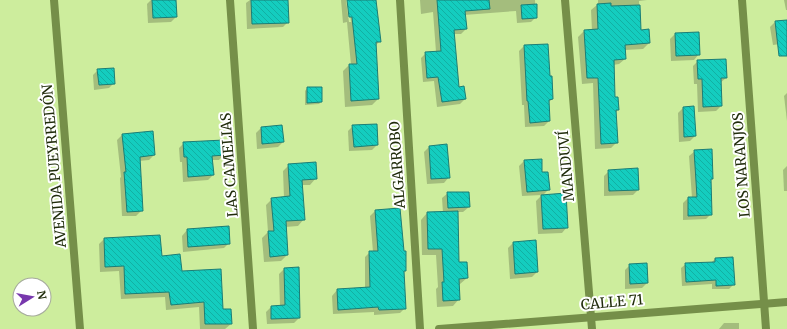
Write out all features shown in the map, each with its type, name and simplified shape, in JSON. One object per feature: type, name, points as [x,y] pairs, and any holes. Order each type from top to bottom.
[{"type":"street","name":"AVENIDA PUEYRREDÓN","points":[[54,0],[80,329]]},
{"type":"street","name":"LAS CAMELIAS","points":[[230,0],[253,329]]},
{"type":"street","name":"ALGARROBO","points":[[400,0],[420,329]]},
{"type":"street","name":"MANDUVÍ","points":[[565,0],[592,329]]},
{"type":"street","name":"LOS NARANJOS","points":[[742,0],[766,329]]},
{"type":"street","name":"CALLE 71","points":[[439,329],[787,302]]},
{"type":"building","points":[[152,0],[176,0],[177,17],[153,18]]},
{"type":"building","points":[[251,0],[288,0],[289,23],[252,24]]},
{"type":"building","points":[[347,0],[376,0],[381,42],[376,42],[379,99],[351,101],[349,64],[357,64],[352,17],[349,17]]},
{"type":"building","points":[[437,0],[489,0],[490,9],[465,11],[467,29],[454,30],[459,87],[464,86],[466,99],[442,102],[438,77],[427,78],[425,52],[441,51]]},
{"type":"building","points":[[611,3],[611,6],[640,5],[641,30],[649,29],[650,43],[625,45],[626,59],[614,60],[615,97],[618,97],[619,110],[616,110],[618,143],[601,144],[598,78],[587,78],[584,30],[598,29],[597,4]]},
{"type":"building","points":[[537,4],[537,18],[522,19],[521,5]]},
{"type":"building","points":[[787,20],[787,56],[779,56],[775,21]]},
{"type":"building","points":[[699,32],[700,55],[676,56],[675,33]]},
{"type":"building","points":[[548,44],[553,99],[549,100],[550,121],[530,123],[527,101],[524,45]]},
{"type":"building","points":[[726,59],[727,78],[721,78],[722,106],[703,107],[702,79],[698,79],[697,60]]},
{"type":"building","points":[[114,68],[115,84],[99,85],[97,69]]},
{"type":"building","points":[[307,87],[322,87],[322,102],[307,103]]},
{"type":"building","points":[[694,106],[696,136],[684,137],[683,107]]},
{"type":"building","points":[[377,124],[378,145],[354,147],[352,125]]},
{"type":"building","points":[[282,125],[284,142],[262,144],[261,127]]},
{"type":"building","points":[[153,131],[155,155],[140,157],[143,211],[127,212],[124,172],[126,172],[122,134]]},
{"type":"building","points":[[224,140],[225,155],[212,156],[214,175],[188,177],[187,157],[184,157],[183,142]]},
{"type":"building","points":[[447,144],[450,178],[431,179],[429,146]]},
{"type":"building","points":[[712,149],[712,215],[688,216],[688,197],[697,197],[694,150]]},
{"type":"building","points":[[542,159],[542,172],[548,172],[550,190],[527,192],[524,160]]},
{"type":"building","points":[[316,162],[317,179],[302,180],[305,220],[286,221],[288,255],[270,257],[268,231],[274,231],[271,198],[290,196],[288,164]]},
{"type":"building","points":[[638,168],[639,190],[609,191],[608,170]]},
{"type":"building","points":[[447,192],[469,192],[470,207],[448,208]]},
{"type":"building","points":[[566,193],[568,228],[543,229],[541,195]]},
{"type":"building","points":[[400,208],[404,251],[406,251],[406,271],[404,271],[406,309],[379,310],[378,307],[338,310],[337,289],[370,287],[369,251],[378,251],[375,210]]},
{"type":"building","points":[[458,211],[459,262],[467,262],[468,278],[459,279],[460,300],[443,301],[442,282],[444,282],[442,249],[428,249],[427,212]]},
{"type":"building","points":[[229,226],[230,244],[188,247],[187,229]]},
{"type":"building","points":[[160,235],[162,256],[180,254],[182,271],[221,269],[223,309],[231,309],[232,324],[205,324],[204,302],[171,305],[169,292],[125,294],[124,266],[105,267],[104,238]]},
{"type":"building","points":[[536,240],[538,272],[515,274],[513,242]]},
{"type":"building","points":[[733,257],[735,285],[716,286],[716,280],[686,282],[685,263],[715,262],[715,258]]},
{"type":"building","points":[[647,263],[648,283],[630,284],[629,264]]},
{"type":"building","points":[[299,267],[300,318],[271,319],[271,306],[285,305],[284,268]]}]
